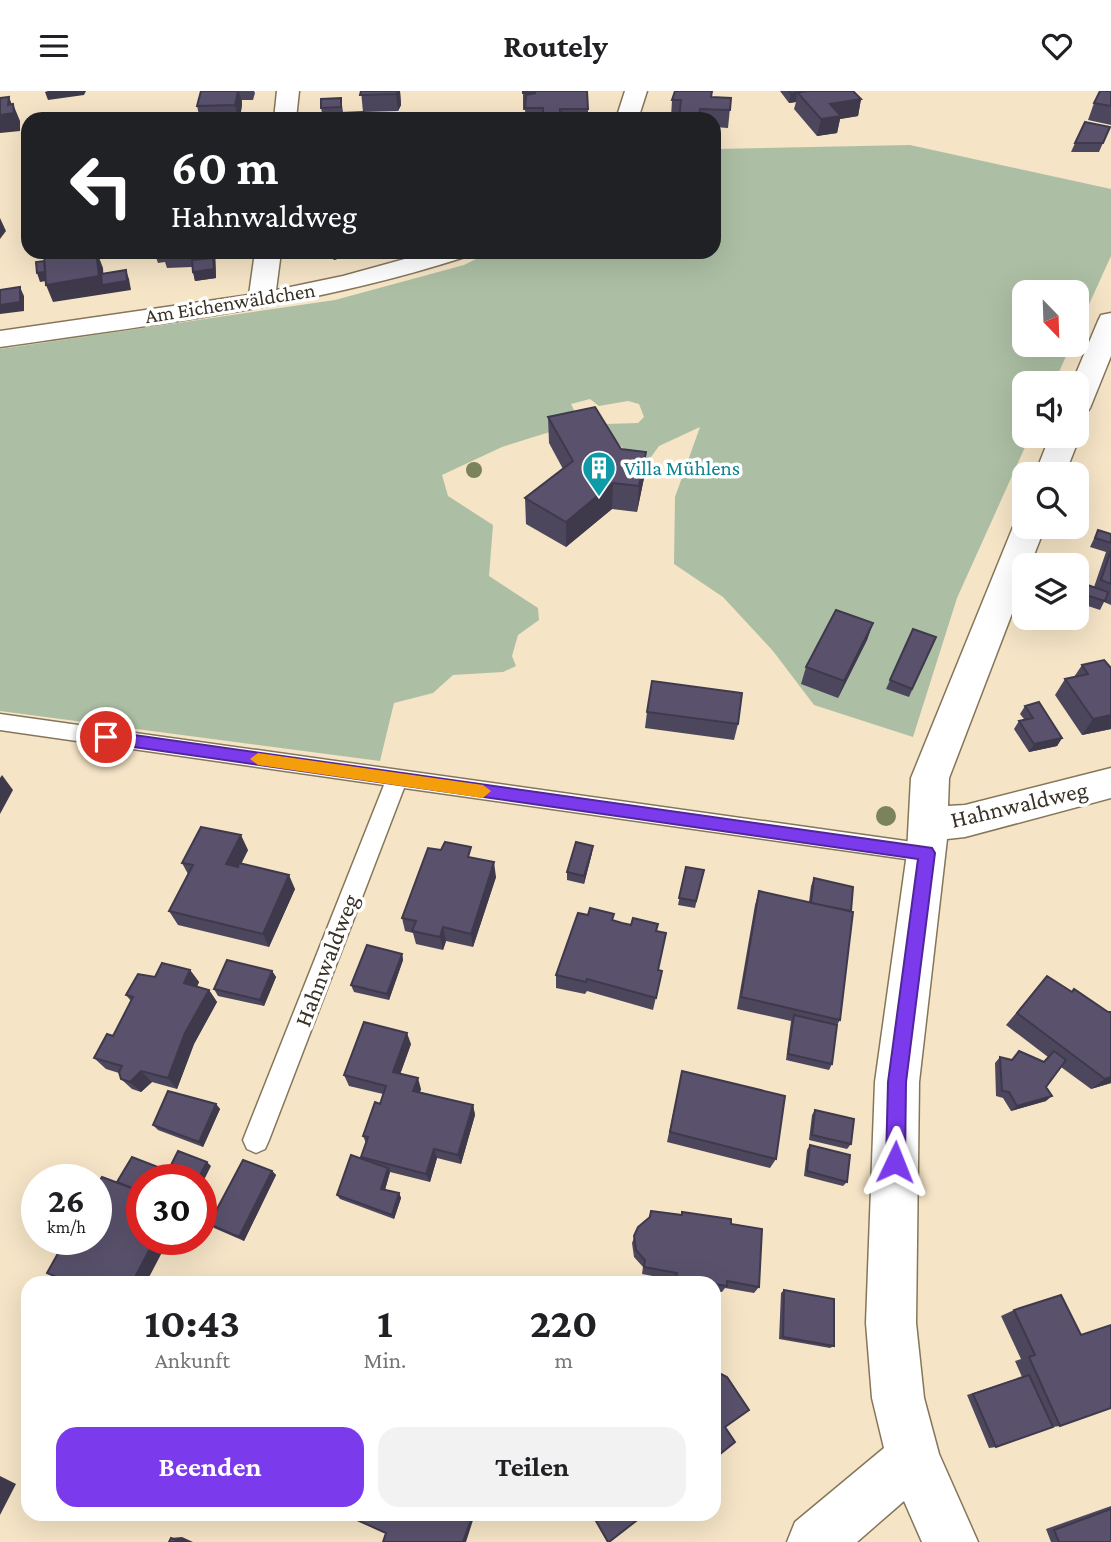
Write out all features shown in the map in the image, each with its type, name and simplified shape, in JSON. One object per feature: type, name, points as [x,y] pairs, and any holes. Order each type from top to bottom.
[{"type":"street","points":[[286,112],[288,91]]},
{"type":"street","points":[[629,112],[636,91]]},
{"type":"street","points":[[262,299],[267,259]]},
{"type":"street","name":"Am Eichenwäldchen","points":[[0,339],[336,286],[436,259]]},
{"type":"street","points":[[1089,376],[1111,321]]},
{"type":"street","points":[[950,1542],[913,1458],[898,1398],[891,1323],[897,1082],[927,838],[930,778],[1024,539]]},
{"type":"street","name":"Hahnwaldweg","points":[[927,838],[965,821],[1111,783]]},
{"type":"street","points":[[815,1542],[913,1458]]},
{"type":"lane","name":"Hahnwaldweg","points":[[0,722],[397,779],[927,838]]},
{"type":"lane","name":"Hahnwaldweg","points":[[256,1140],[397,779]]},
{"type":"green space","points":[[910,145],[1111,189],[1111,256],[1089,304],[1089,280],[1012,280],[1012,357],[1066,357],[1059,371],[1012,371],[1012,448],[1025,448],[1018,462],[1012,462],[1012,476],[957,598],[913,737],[814,705],[773,651],[723,597],[674,564],[675,497],[700,427],[659,446],[643,468],[603,428],[606,424],[638,423],[644,417],[639,404],[628,401],[599,406],[590,399],[571,404],[577,416],[569,426],[502,447],[442,475],[448,496],[493,525],[489,576],[538,608],[539,620],[518,635],[512,656],[516,666],[503,672],[453,675],[433,693],[394,703],[380,761],[0,711],[0,349],[335,300],[464,265],[476,259],[721,259],[721,149]]},
{"type":"building","points":[[201,91],[238,91],[235,105],[197,106]]},
{"type":"building","points":[[361,91],[398,91],[396,94],[360,95]]},
{"type":"building","points":[[587,91],[588,109],[543,112],[543,108],[525,108],[526,95],[536,93],[523,93]]},
{"type":"building","points":[[675,91],[712,91],[711,97],[731,98],[730,110],[700,109],[700,112],[680,112],[681,100],[672,100]]},
{"type":"building","points":[[853,91],[861,99],[830,104],[841,116],[821,119],[797,92]]},
{"type":"building","points":[[1100,91],[1111,91],[1111,106],[1094,103]]},
{"type":"building","points":[[9,97],[8,105],[13,104],[14,113],[0,115],[0,98]]},
{"type":"building","points":[[341,98],[341,107],[321,108],[321,99]]},
{"type":"building","points":[[1085,122],[1110,127],[1103,143],[1075,143]]},
{"type":"building","points":[[44,259],[97,259],[99,276],[46,285]]},
{"type":"building","points":[[213,259],[214,269],[193,272],[192,260]]},
{"type":"building","points":[[44,261],[45,272],[37,273],[36,262]]},
{"type":"building","points":[[126,270],[127,281],[102,285],[101,274]]},
{"type":"building","points":[[20,287],[20,302],[0,305],[0,290]]},
{"type":"building","points":[[595,407],[621,449],[646,452],[639,486],[613,483],[566,522],[525,498],[573,461],[548,417]]},
{"type":"building","points":[[1098,530],[1111,534],[1111,543],[1095,538]]},
{"type":"building","points":[[1111,550],[1111,584],[1101,580]]},
{"type":"building","points":[[1089,585],[1108,592],[1105,601],[1089,596]]},
{"type":"building","points":[[836,610],[873,623],[844,681],[806,667]]},
{"type":"building","points":[[913,629],[936,637],[912,689],[890,680]]},
{"type":"building","points":[[1104,660],[1111,668],[1111,715],[1093,719],[1065,679],[1088,674],[1082,665]]},
{"type":"building","points":[[652,681],[742,693],[738,724],[647,712]]},
{"type":"building","points":[[1039,702],[1062,738],[1034,744],[1019,721],[1033,718],[1025,706]]},
{"type":"building","points":[[201,827],[241,835],[226,864],[238,867],[239,863],[289,875],[263,934],[169,911],[193,865],[182,863]]},
{"type":"building","points":[[445,842],[471,847],[468,857],[494,862],[471,934],[443,927],[440,937],[412,931],[416,921],[402,918],[428,848],[441,850]]},
{"type":"building","points":[[576,842],[593,846],[584,876],[567,872]]},
{"type":"building","points":[[686,867],[704,870],[696,901],[679,898]]},
{"type":"building","points":[[814,878],[853,887],[851,911],[811,903]]},
{"type":"building","points":[[759,891],[853,912],[840,1020],[741,997]]},
{"type":"building","points":[[590,908],[614,914],[612,920],[622,923],[631,925],[633,918],[658,924],[656,931],[666,933],[658,970],[662,971],[656,998],[587,979],[586,982],[556,975],[578,913],[588,915]]},
{"type":"building","points":[[367,945],[402,954],[387,994],[351,985]]},
{"type":"building","points":[[227,960],[272,971],[260,1000],[214,989]]},
{"type":"building","points":[[162,963],[190,970],[184,983],[209,990],[185,1033],[168,1078],[141,1071],[130,1082],[121,1079],[119,1072],[122,1066],[94,1058],[107,1034],[113,1036],[133,997],[126,995],[138,974],[155,977]]},
{"type":"building","points":[[1047,976],[1111,1012],[1111,1077],[1105,1079],[1017,1013]]},
{"type":"building","points":[[794,1015],[837,1025],[832,1064],[788,1054]]},
{"type":"building","points":[[364,1022],[407,1033],[393,1072],[418,1078],[413,1091],[473,1105],[458,1155],[434,1149],[426,1174],[361,1157],[368,1137],[363,1136],[375,1102],[380,1104],[386,1086],[344,1075]]},
{"type":"building","points":[[1019,1051],[1044,1062],[1054,1051],[1066,1060],[1046,1087],[1052,1096],[1017,1106],[1009,1092],[1002,1091],[1000,1057],[1012,1060]]},
{"type":"building","points":[[682,1071],[785,1096],[776,1159],[670,1132]]},
{"type":"building","points":[[168,1091],[216,1104],[199,1142],[153,1125]]},
{"type":"building","points":[[815,1110],[854,1119],[851,1144],[812,1135]]},
{"type":"building","points":[[810,1145],[850,1155],[847,1182],[807,1171]]},
{"type":"building","points":[[178,1151],[207,1162],[206,1164],[172,1164]]},
{"type":"building","points":[[351,1155],[388,1168],[381,1189],[399,1193],[392,1215],[337,1195]]},
{"type":"building","points":[[132,1157],[150,1164],[128,1164]]},
{"type":"building","points":[[243,1160],[272,1171],[239,1237],[217,1227],[217,1209]]},
{"type":"building","points":[[126,1167],[126,1186],[117,1182]]},
{"type":"building","points":[[112,1181],[126,1186],[126,1255],[147,1255],[136,1276],[54,1276],[47,1273],[57,1255],[112,1255]]},
{"type":"building","points":[[651,1211],[682,1215],[682,1212],[731,1219],[731,1224],[762,1229],[759,1287],[727,1281],[727,1286],[721,1285],[721,1276],[676,1276],[677,1273],[644,1267],[645,1260],[636,1250],[634,1236],[638,1227],[650,1217]]},
{"type":"building","points":[[784,1290],[834,1299],[834,1346],[783,1337]]},
{"type":"building","points":[[1061,1295],[1081,1335],[1111,1325],[1111,1408],[1060,1426],[1029,1357],[1035,1355],[1014,1310]]},
{"type":"building","points":[[721,1374],[727,1377],[749,1410],[725,1427],[735,1442],[721,1453]]},
{"type":"building","points":[[1029,1375],[1053,1427],[996,1447],[973,1394]]},
{"type":"building","points":[[1111,1509],[1111,1542],[1059,1542],[1054,1530]]},
{"type":"building","points":[[359,1521],[470,1521],[463,1542],[383,1542],[386,1533]]},
{"type":"building","points":[[596,1521],[636,1521],[609,1542]]},
{"type":"slow traffic","points":[[258,759],[483,791]]},
{"type":"place","name":"Villa Mühlens","points":[[599,498]]},
{"type":"route","points":[[106,737],[926,853],[897,1082],[895,1162]]}]
